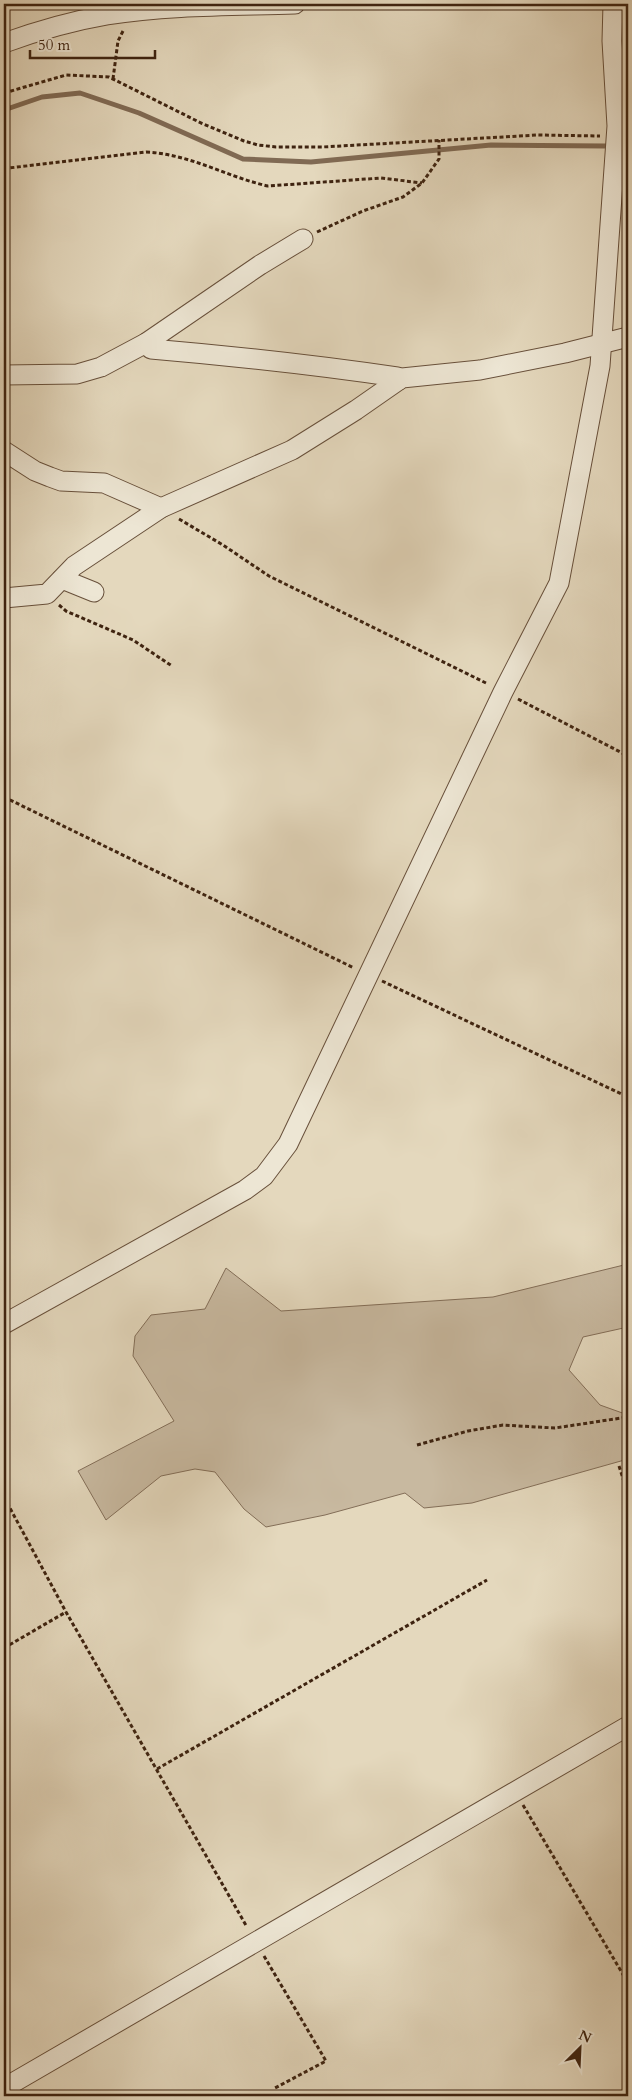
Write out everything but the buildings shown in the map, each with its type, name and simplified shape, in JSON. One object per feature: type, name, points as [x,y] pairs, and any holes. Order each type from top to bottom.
[{"type":"street","points":[[4,43],[41,30],[108,15],[194,7],[295,4]]},
{"type":"street","points":[[4,1324],[245,1190],[264,1176],[288,1144],[503,692],[559,583],[600,366],[616,136],[612,41],[614,4]]},
{"type":"street","points":[[4,375],[77,374],[101,367],[146,343],[260,265],[303,239]]},
{"type":"street","points":[[4,598],[47,594],[74,566],[161,508],[292,450],[356,410],[399,380],[480,370],[601,345],[628,337]]},
{"type":"street","points":[[146,343],[151,349],[234,356],[334,368],[397,377],[399,380]]},
{"type":"street","points":[[4,451],[35,471],[50,477],[62,481],[104,483],[161,508]]},
{"type":"street","points":[[62,579],[94,592]]},
{"type":"street","points":[[4,2088],[628,1726]]},
{"type":"path","points":[[112,79],[118,41],[132,13]]},
{"type":"path","points":[[4,93],[66,75],[84,75],[112,79],[201,123],[258,145],[322,146],[538,134],[616,136]]},
{"type":"path","points":[[303,239],[363,211],[403,197],[422,183],[440,159],[440,140]]},
{"type":"path","points":[[4,167],[9,168],[131,153],[164,152],[253,183],[268,186],[381,178],[422,183]]},
{"type":"path","points":[[161,508],[223,545],[269,576],[628,756]]},
{"type":"path","points":[[47,594],[66,611],[133,640],[172,666]]},
{"type":"path","points":[[4,797],[369,975],[628,1097]]},
{"type":"path","points":[[417,1445],[468,1430],[503,1425],[555,1428],[628,1417]]},
{"type":"path","points":[[619,1466],[628,1494]]},
{"type":"path","points":[[4,1497],[66,1612],[326,2061],[275,2088]]},
{"type":"path","points":[[157,1769],[487,1580]]},
{"type":"path","points":[[4,1648],[66,1612]]},
{"type":"path","points":[[515,1792],[628,1983]]},
{"type":"shaded area","points":[[628,1264],[628,1327],[583,1337],[569,1370],[600,1405],[628,1415],[628,1459],[472,1503],[424,1508],[405,1493],[325,1515],[266,1527],[244,1509],[215,1472],[195,1469],[161,1476],[106,1520],[78,1471],[174,1421],[133,1356],[135,1336],[151,1315],[205,1309],[226,1268],[281,1311],[493,1297]]},
{"type":"waterway","points":[[4,110],[42,97],[80,93],[139,113],[243,159],[311,162],[491,145],[628,148]]}]
